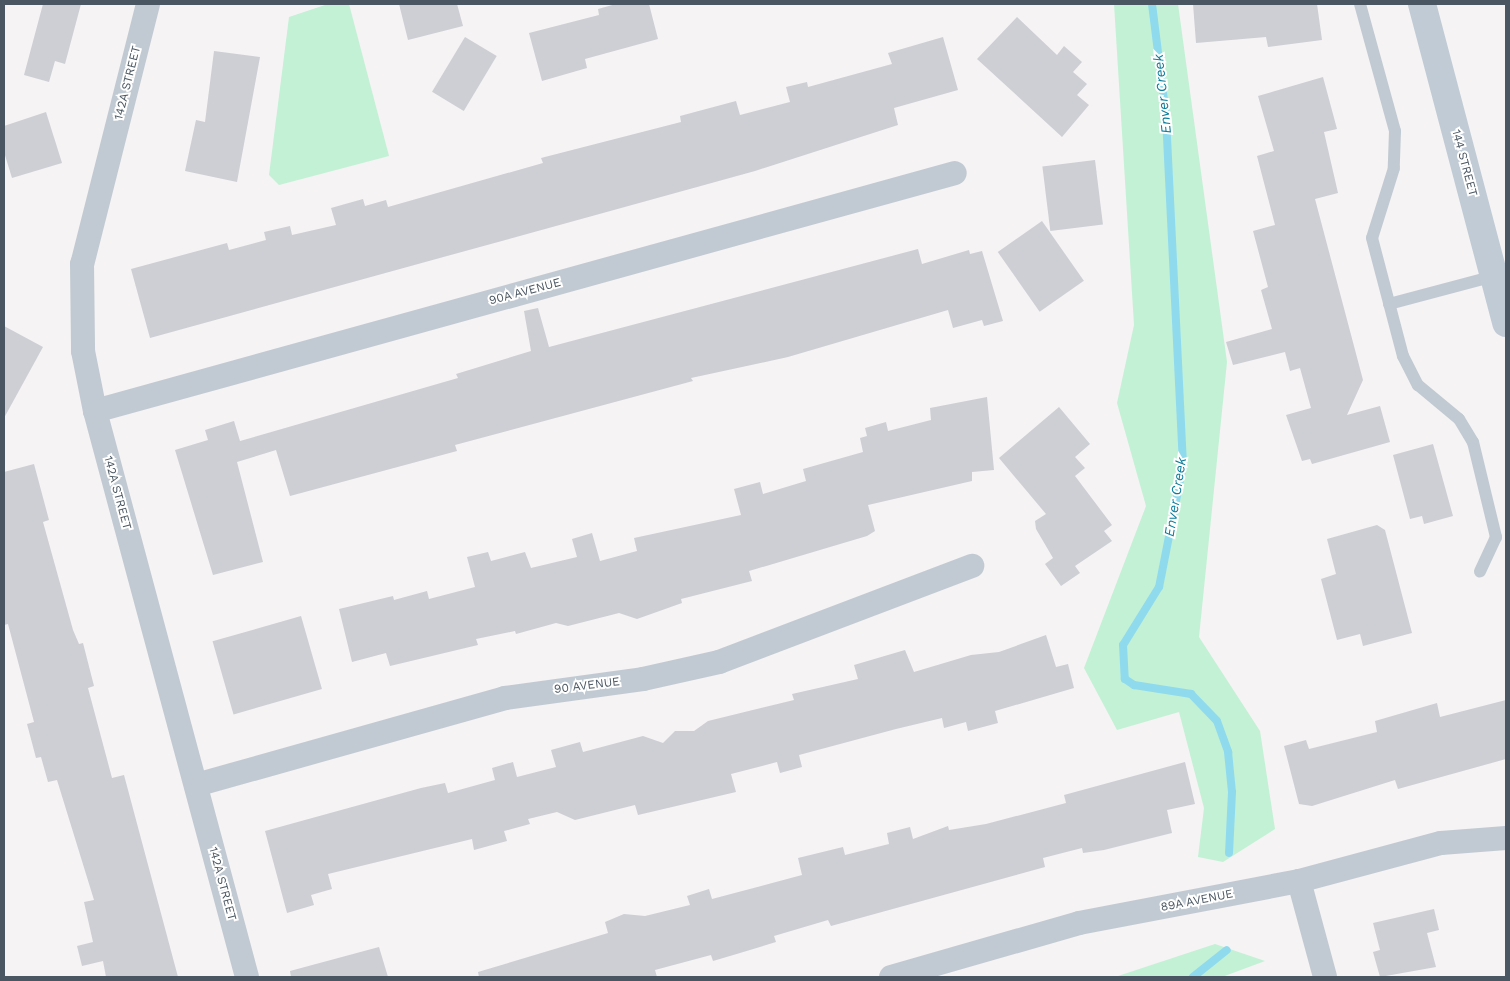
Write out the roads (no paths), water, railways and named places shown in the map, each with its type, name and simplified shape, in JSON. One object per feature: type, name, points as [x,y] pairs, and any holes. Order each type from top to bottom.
[{"type":"main road","name":"144 STREET","points":[[1422,4],[1500,275],[1506,323]]},
{"type":"street","name":"142A STREET","points":[[148,4],[82,264],[83,351],[95,411],[247,977]]},
{"type":"street","name":"90A AVENUE","points":[[95,411],[955,173]]},
{"type":"street","name":"90 AVENUE","points":[[196,785],[505,698],[642,679],[719,662],[972,566]]},
{"type":"street","name":"89A AVENUE","points":[[891,977],[1079,923],[1299,881],[1441,843],[1506,838]]},
{"type":"street","points":[[1299,881],[1325,977]]},
{"type":"lane","points":[[1360,4],[1395,131],[1394,168],[1372,238],[1403,356],[1418,385],[1458,419],[1473,442],[1496,537],[1480,572]]},
{"type":"lane","points":[[1389,304],[1500,275]]},
{"type":"waterway","name":"Enver Creek","points":[[1152,4],[1166,117],[1183,465],[1159,587],[1123,645],[1125,679],[1134,685],[1191,694],[1217,721],[1228,752],[1232,792],[1229,853]]},
{"type":"waterway","name":"Enver Creek","points":[[1193,977],[1227,950]]}]
